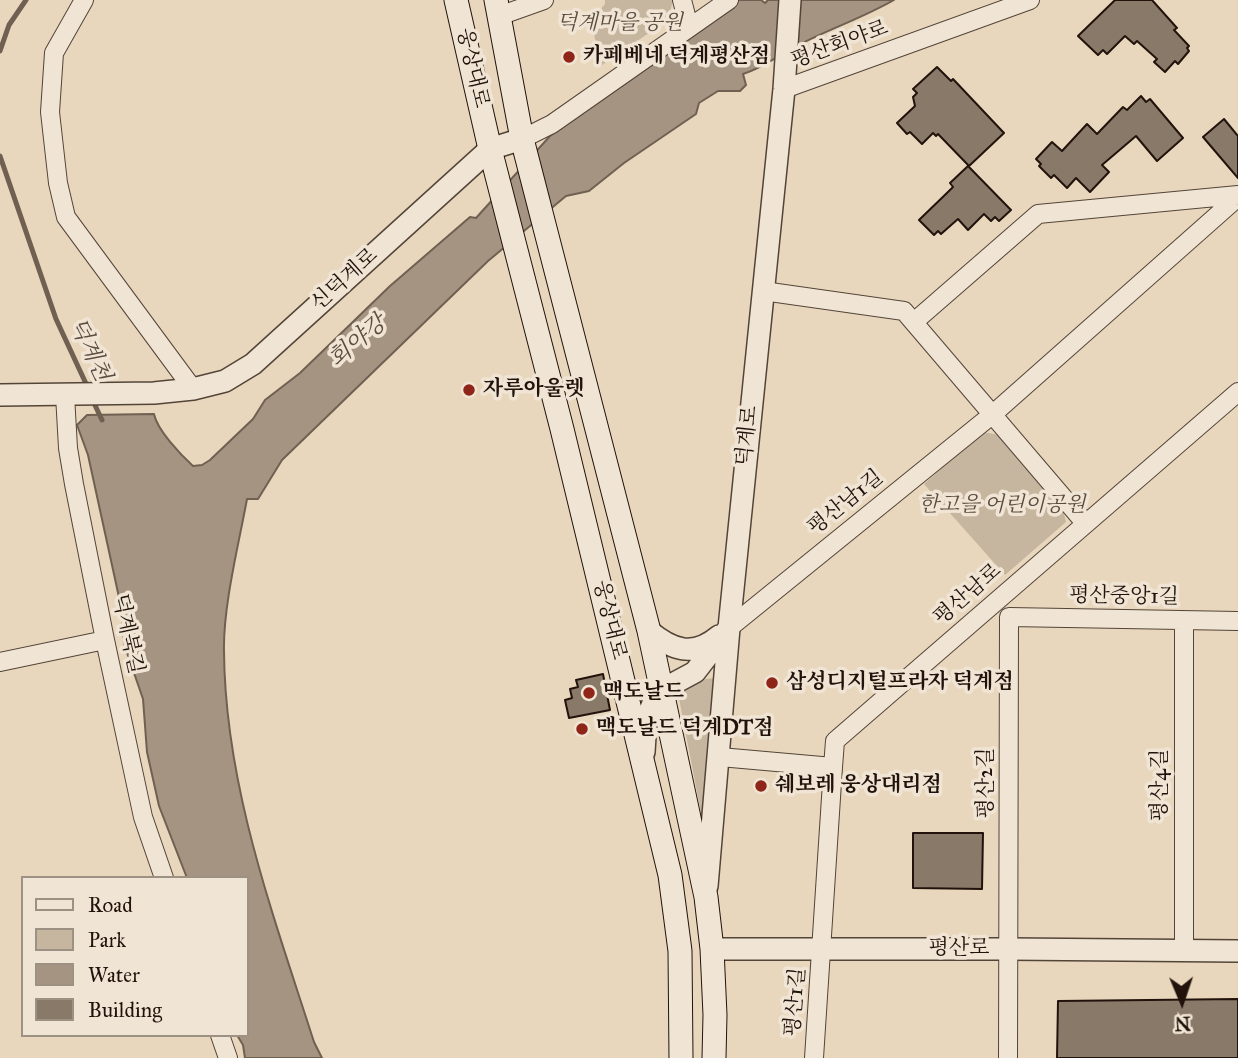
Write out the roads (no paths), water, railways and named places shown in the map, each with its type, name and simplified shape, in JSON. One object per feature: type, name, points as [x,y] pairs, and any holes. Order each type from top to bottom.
[{"type":"main road","name":"웅상대로","points":[[457,0],[490,149],[522,268],[670,875],[680,951],[681,1058]]},
{"type":"main road","points":[[497,8],[524,146],[649,631],[706,897],[712,950],[714,1058]]},
{"type":"main road","name":"평산로","points":[[680,951],[712,950]]},
{"type":"street","points":[[84,0],[54,53],[50,112],[58,183],[66,217],[192,389]]},
{"type":"street","points":[[497,8],[544,0]]},
{"type":"street","points":[[682,0],[689,27]]},
{"type":"street","points":[[524,146],[729,0]]},
{"type":"street","name":"덕계로","points":[[706,897],[729,628],[785,83],[790,0]]},
{"type":"street","name":"평산회야로","points":[[785,83],[1030,0]]},
{"type":"street","name":"신덕계로","points":[[65,395],[154,393],[192,389],[225,380],[253,364],[490,149],[524,146]]},
{"type":"street","points":[[915,321],[1038,214],[1238,196]]},
{"type":"street","name":"평산남1길","points":[[729,628],[993,414],[1238,196]]},
{"type":"street","points":[[763,291],[904,311],[1085,523]]},
{"type":"street","name":"평산남로","points":[[823,950],[835,741],[1238,392]]},
{"type":"street","points":[[0,396],[65,395]]},
{"type":"street","name":"덕계북길","points":[[65,395],[68,448],[105,640],[143,817],[163,876]]},
{"type":"street","points":[[995,601],[1009,617]]},
{"type":"street","name":"평산중앙1길","points":[[1009,617],[1238,621]]},
{"type":"street","name":"평산2길","points":[[1008,1058],[1009,617]]},
{"type":"street","name":"평산4길","points":[[1184,621],[1184,950]]},
{"type":"street","points":[[649,631],[670,647],[682,649],[697,648],[712,642],[729,628]]},
{"type":"street","points":[[643,760],[646,720],[651,705],[663,691],[695,672],[729,628]]},
{"type":"street","points":[[0,662],[105,640]]},
{"type":"street","points":[[720,757],[833,767]]},
{"type":"street","name":"평산로","points":[[712,950],[1238,951]]},
{"type":"street","name":"평산1길","points":[[814,1058],[823,950]]},
{"type":"street","points":[[221,1037],[228,1058]]},
{"type":"water","name":"회야강","points":[[739,0],[761,0],[765,3],[768,0],[894,0],[743,74],[746,85],[740,91],[718,91],[699,103],[696,114],[624,163],[589,191],[566,196],[488,261],[282,460],[258,499],[247,499],[224,633],[226,701],[242,800],[254,849],[314,1042],[322,1058],[245,1058],[243,1045],[238,1037],[248,1037],[248,876],[186,876],[159,806],[147,752],[143,699],[124,644],[122,611],[88,455],[77,425],[87,415],[154,414],[164,435],[193,466],[210,460],[253,419],[265,400],[300,373],[390,286],[470,217],[476,218],[550,136],[645,69],[674,44]]},
{"type":"waterway","name":"덕계천","points":[[0,51],[9,25],[26,0]]},
{"type":"waterway","name":"덕계천","points":[[0,156],[56,319],[88,388]]},
{"type":"waterway","name":"덕계천","points":[[93,401],[102,420]]},
{"type":"place","name":"카페베네 덕계평산점","points":[[569,57]]},
{"type":"place","name":"자루아울렛","points":[[469,390]]},
{"type":"place","name":"삼성디지털프라자 덕계점","points":[[772,683]]},
{"type":"place","name":"맥도날드","points":[[589,693]]},
{"type":"place","name":"맥도날드 덕계DT점","points":[[582,729]]},
{"type":"place","name":"쉐보레 웅상대리점","points":[[761,786]]},
{"type":"park label","name":"덕계마을 공원","points":[[620,24]]},
{"type":"park label","name":"한고을 어린이공원","points":[[1002,506]]}]
